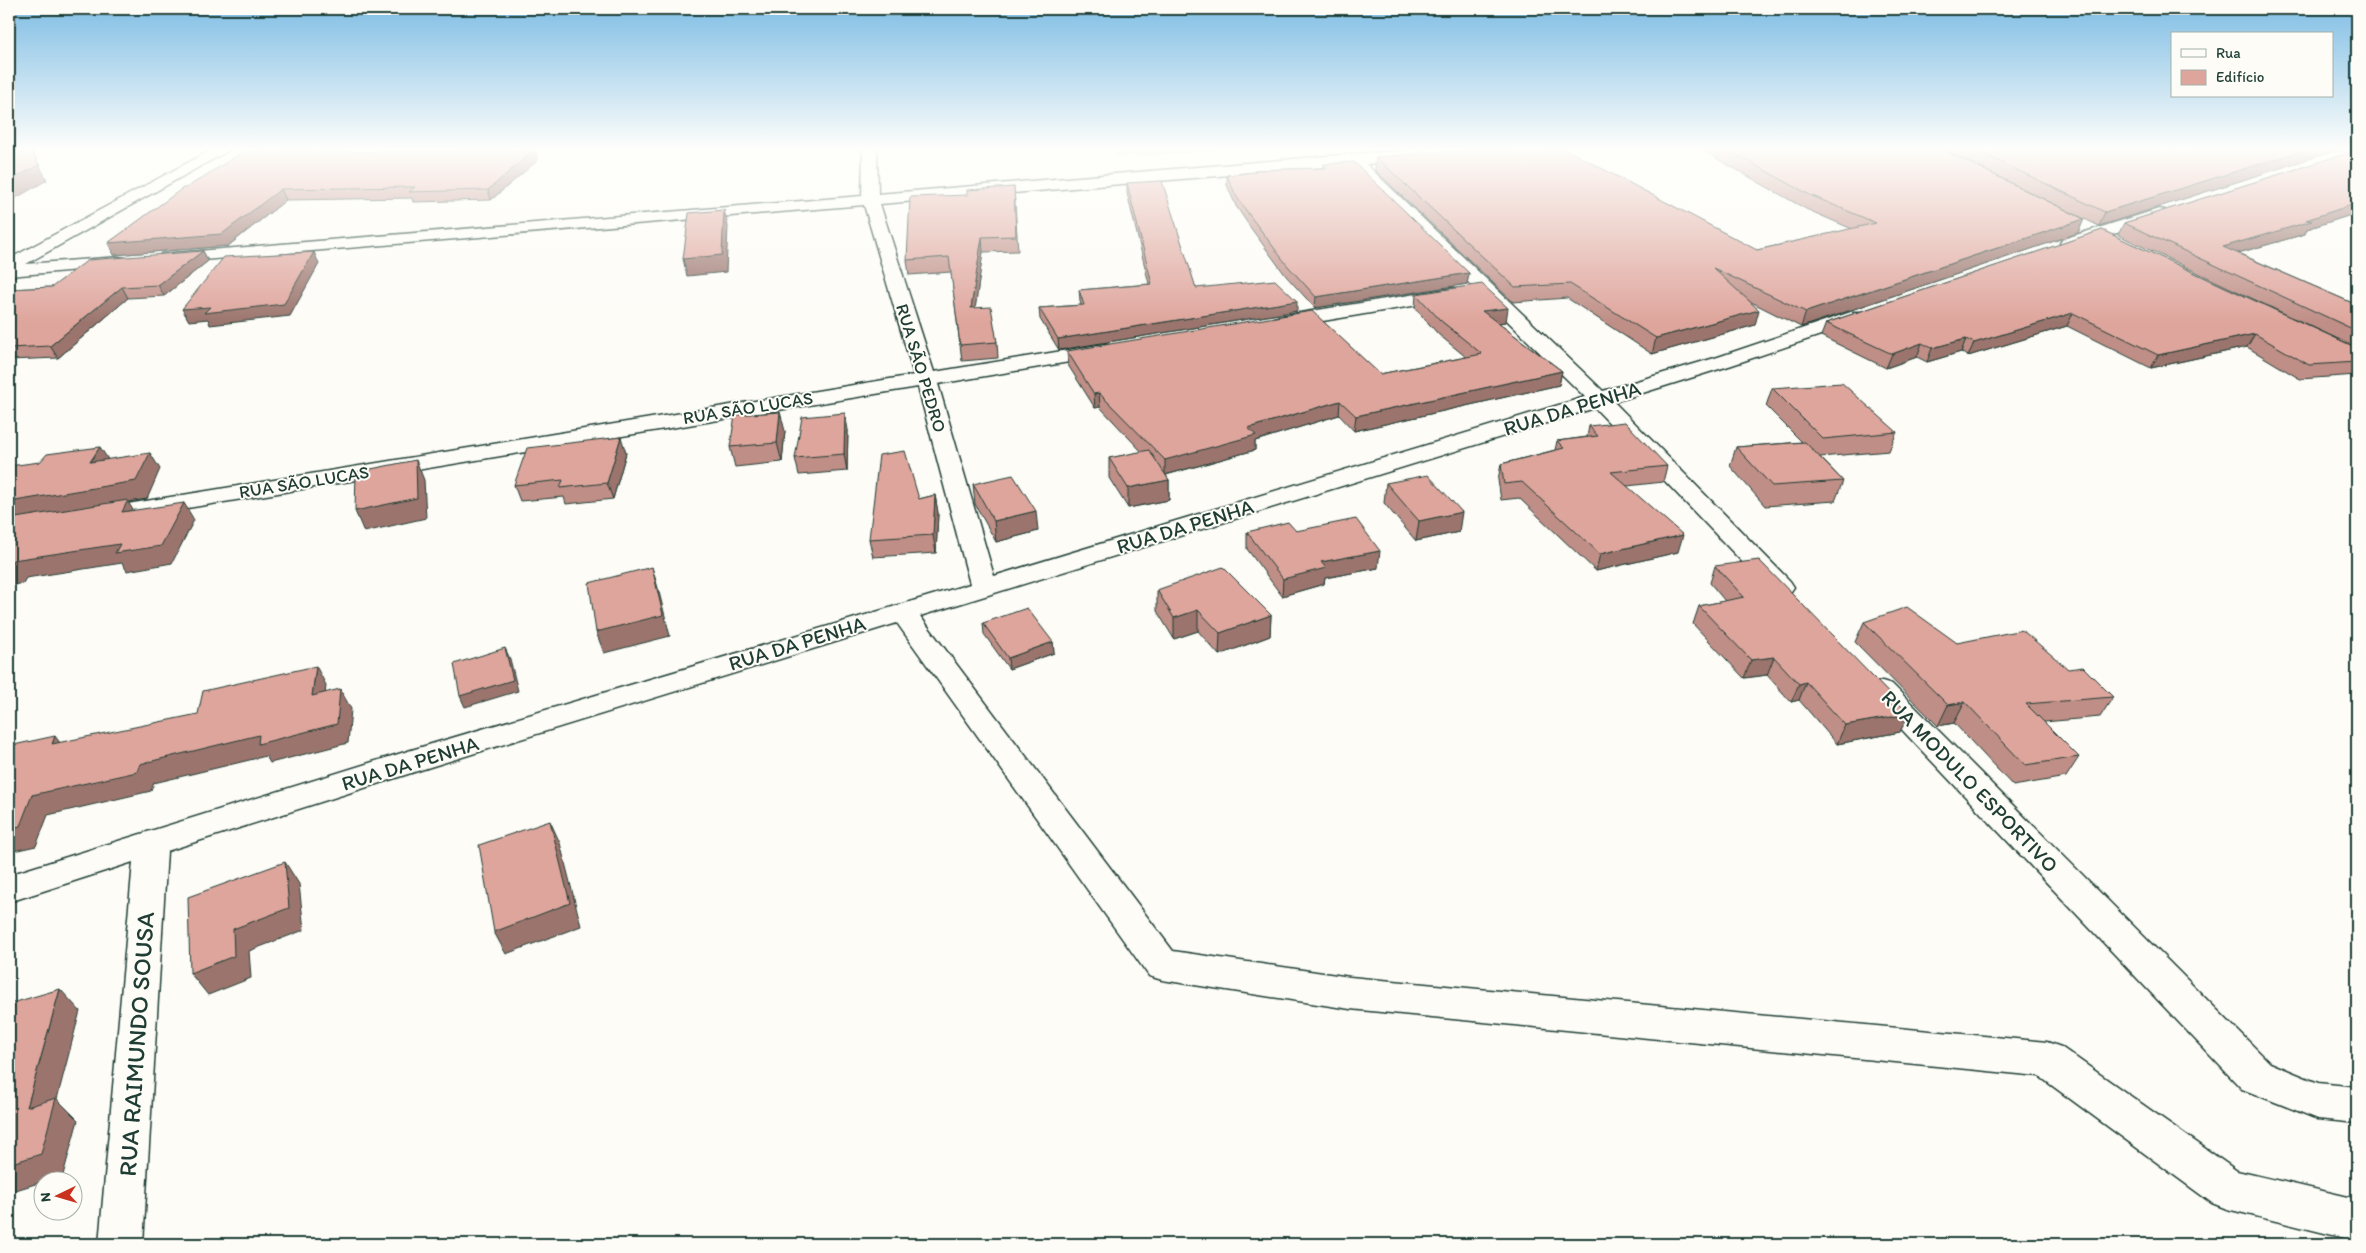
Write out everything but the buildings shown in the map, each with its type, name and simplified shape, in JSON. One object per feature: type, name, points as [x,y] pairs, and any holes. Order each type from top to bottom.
[{"type":"street","points":[[9,266],[118,206]]},
{"type":"street","points":[[9,271],[781,206]]},
{"type":"street","name":"RUA SÃO PEDRO","points":[[872,206],[926,379],[984,588]]},
{"type":"street","points":[[1402,206],[1599,399],[1800,606]]},
{"type":"street","points":[[2047,251],[2106,238],[2182,207]]},
{"type":"street","points":[[2072,221],[2106,238]]},
{"type":"street","points":[[1260,325],[1487,288]]},
{"type":"street","name":"RUA DA PENHA","points":[[9,888],[902,611],[984,588],[1725,361],[1881,308]]},
{"type":"street","name":"RUA SÃO LUCAS","points":[[78,519],[1123,347]]},
{"type":"street","points":[[902,611],[1162,965],[1350,993],[2047,1059],[2227,1189],[2357,1220]]},
{"type":"street","name":"RUA MODULO ESPORTIVO","points":[[1862,670],[2256,1076],[2302,1097],[2343,1106],[2357,1105]]},
{"type":"street","name":"RUA RAIMUNDO SOUSA","points":[[121,1244],[151,844]]}]
